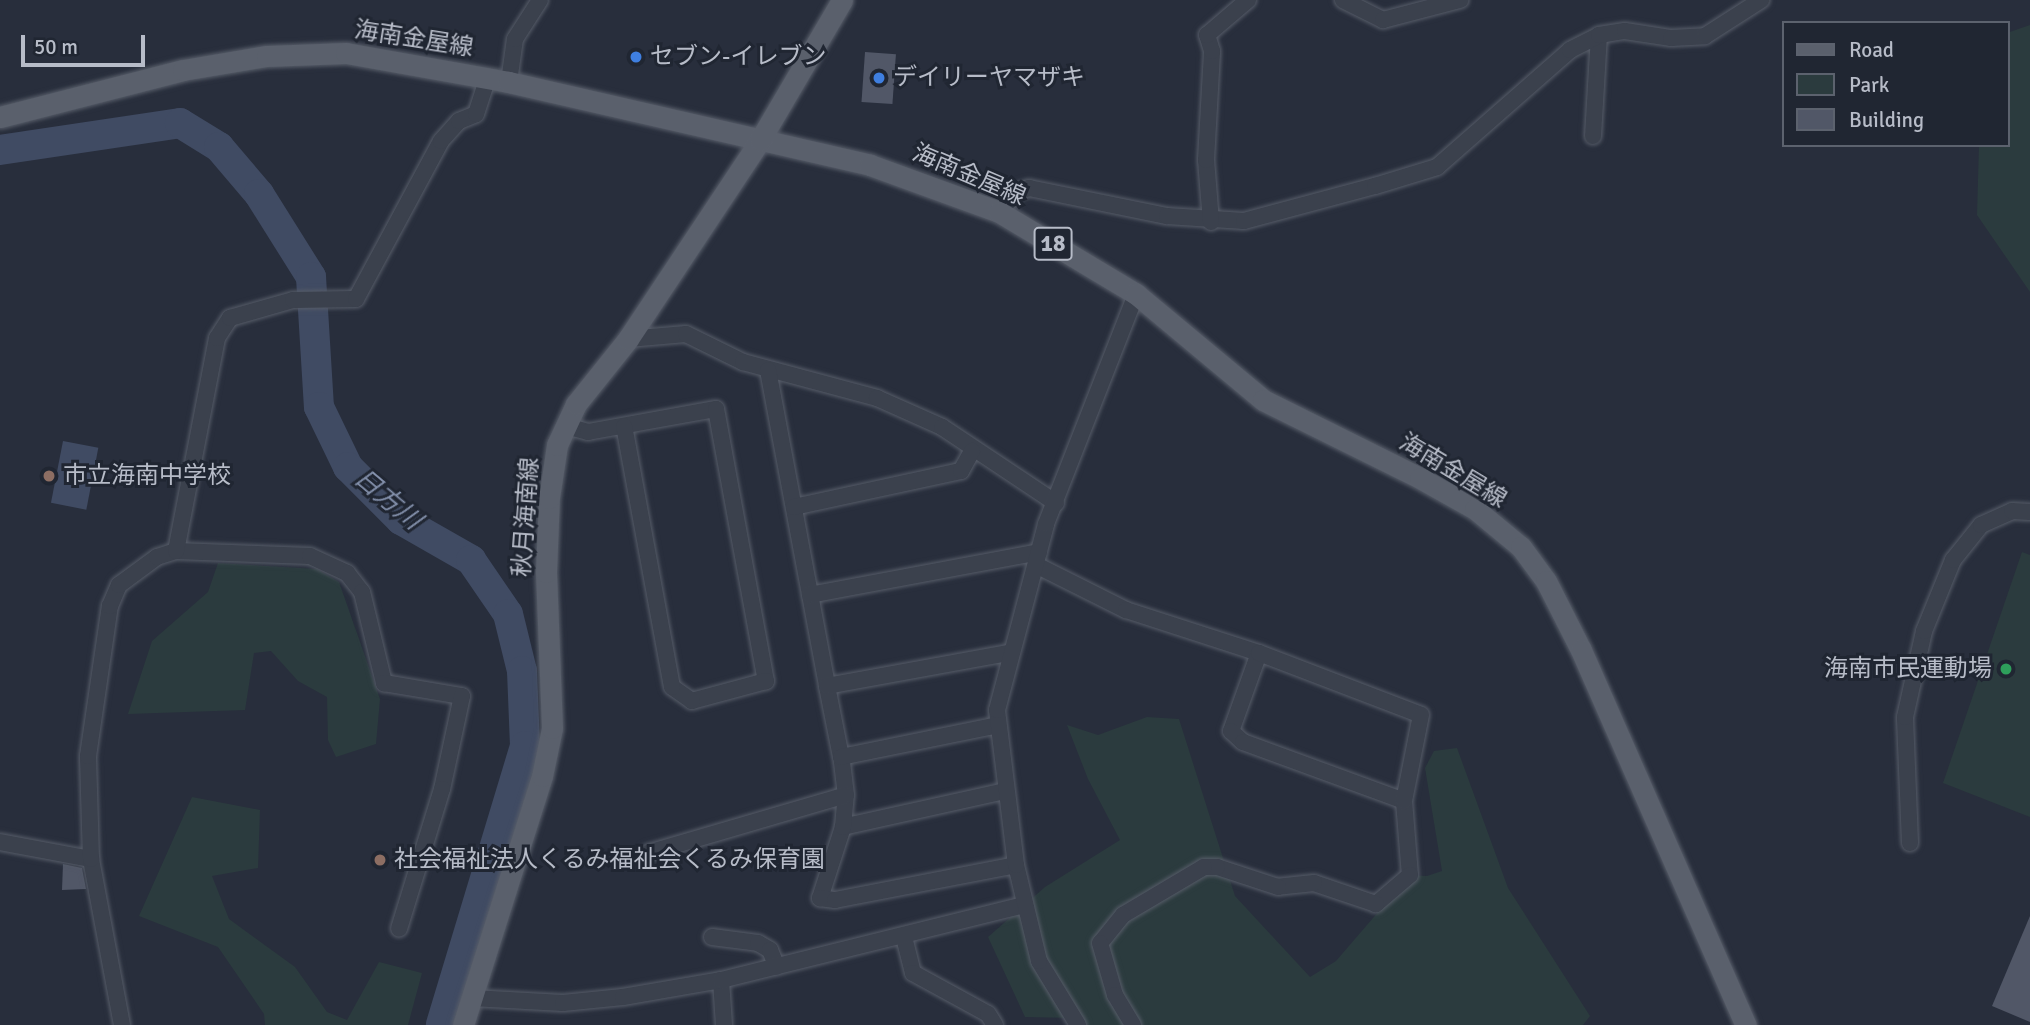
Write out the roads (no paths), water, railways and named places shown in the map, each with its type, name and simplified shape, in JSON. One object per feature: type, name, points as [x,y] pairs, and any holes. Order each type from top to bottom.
[{"type":"main road","name":"秋月海南線","points":[[463,1025],[542,776],[552,728],[546,572],[549,498],[557,445],[576,404],[628,339],[760,139],[842,0]]},
{"type":"main road","name":"海南金屋線","points":[[0,117],[183,70],[267,56],[346,53],[498,80],[870,165],[999,212],[1136,294],[1263,401],[1431,484],[1475,509],[1521,547],[1546,581],[1581,650],[1745,1025]]},
{"type":"street","points":[[176,551],[217,338],[230,318],[258,307],[302,300],[356,299],[434,152],[459,121],[476,114],[498,80],[514,39],[540,0]]},
{"type":"street","points":[[1211,222],[1206,160],[1212,51],[1207,35],[1248,0]]},
{"type":"street","points":[[1343,0],[1383,20],[1460,0]]},
{"type":"street","points":[[999,212],[1017,192],[1029,188],[1211,222],[1244,221],[1437,167],[1570,50],[1599,35],[1625,31],[1671,38],[1705,36],[1761,0]]},
{"type":"street","points":[[1593,136],[1599,35]]},
{"type":"street","points":[[1078,1025],[1039,961],[1016,865],[998,725],[1009,653],[1037,558],[1136,294]]},
{"type":"street","points":[[628,339],[686,334],[768,370],[877,398],[942,427],[972,451],[1056,503]]},
{"type":"street","points":[[768,370],[846,795],[843,827],[820,898],[835,900],[1016,865]]},
{"type":"street","points":[[566,426],[588,432],[716,409],[766,681],[692,701],[673,688],[624,426]]},
{"type":"street","points":[[794,507],[961,471],[972,451]]},
{"type":"street","points":[[1910,843],[1905,717],[1924,631],[1953,559],[1981,525],[2012,511],[2030,512]]},
{"type":"street","points":[[122,1025],[91,859],[88,756],[110,606],[119,585],[157,557],[176,551],[310,556],[347,573],[362,592],[384,683],[461,696],[442,789],[399,929]]},
{"type":"street","points":[[810,595],[1037,558],[1126,610],[1259,653],[1421,715],[1404,801],[1410,875],[1377,904],[1314,883],[1278,887],[1204,867],[1123,915],[1100,943],[1115,995],[1133,1025]]},
{"type":"street","points":[[827,686],[1009,653]]},
{"type":"street","points":[[1259,653],[1231,731],[1243,742],[1404,801]]},
{"type":"street","points":[[841,757],[998,725]]},
{"type":"street","points":[[843,827],[1005,791]]},
{"type":"street","points":[[648,853],[846,795]]},
{"type":"street","points":[[0,842],[91,859]]},
{"type":"street","points":[[472,998],[563,1003],[721,980],[1025,905]]},
{"type":"street","points":[[712,937],[758,943],[770,950],[777,967]]},
{"type":"street","points":[[904,937],[913,972],[988,1014],[995,1025]]},
{"type":"street","points":[[721,980],[724,1025]]},
{"type":"water","points":[[63,441],[98,448],[86,510],[51,503]]},
{"type":"waterway","name":"日方川","points":[[0,150],[180,123],[219,147],[259,194],[311,277],[319,407],[348,467],[401,520],[471,560],[508,614],[522,671],[525,746],[441,1025]]},
{"type":"place","name":"セブン-イレブン","points":[[636,57]]},
{"type":"place","name":"デイリーヤマザキ","points":[[879,78]]},
{"type":"place","name":"市立海南中学校","points":[[49,476]]},
{"type":"place","name":"海南市民運動場","points":[[2006,669]]},
{"type":"place","name":"社会福祉法人くるみ福祉会くるみ保育園","points":[[380,860]]}]
